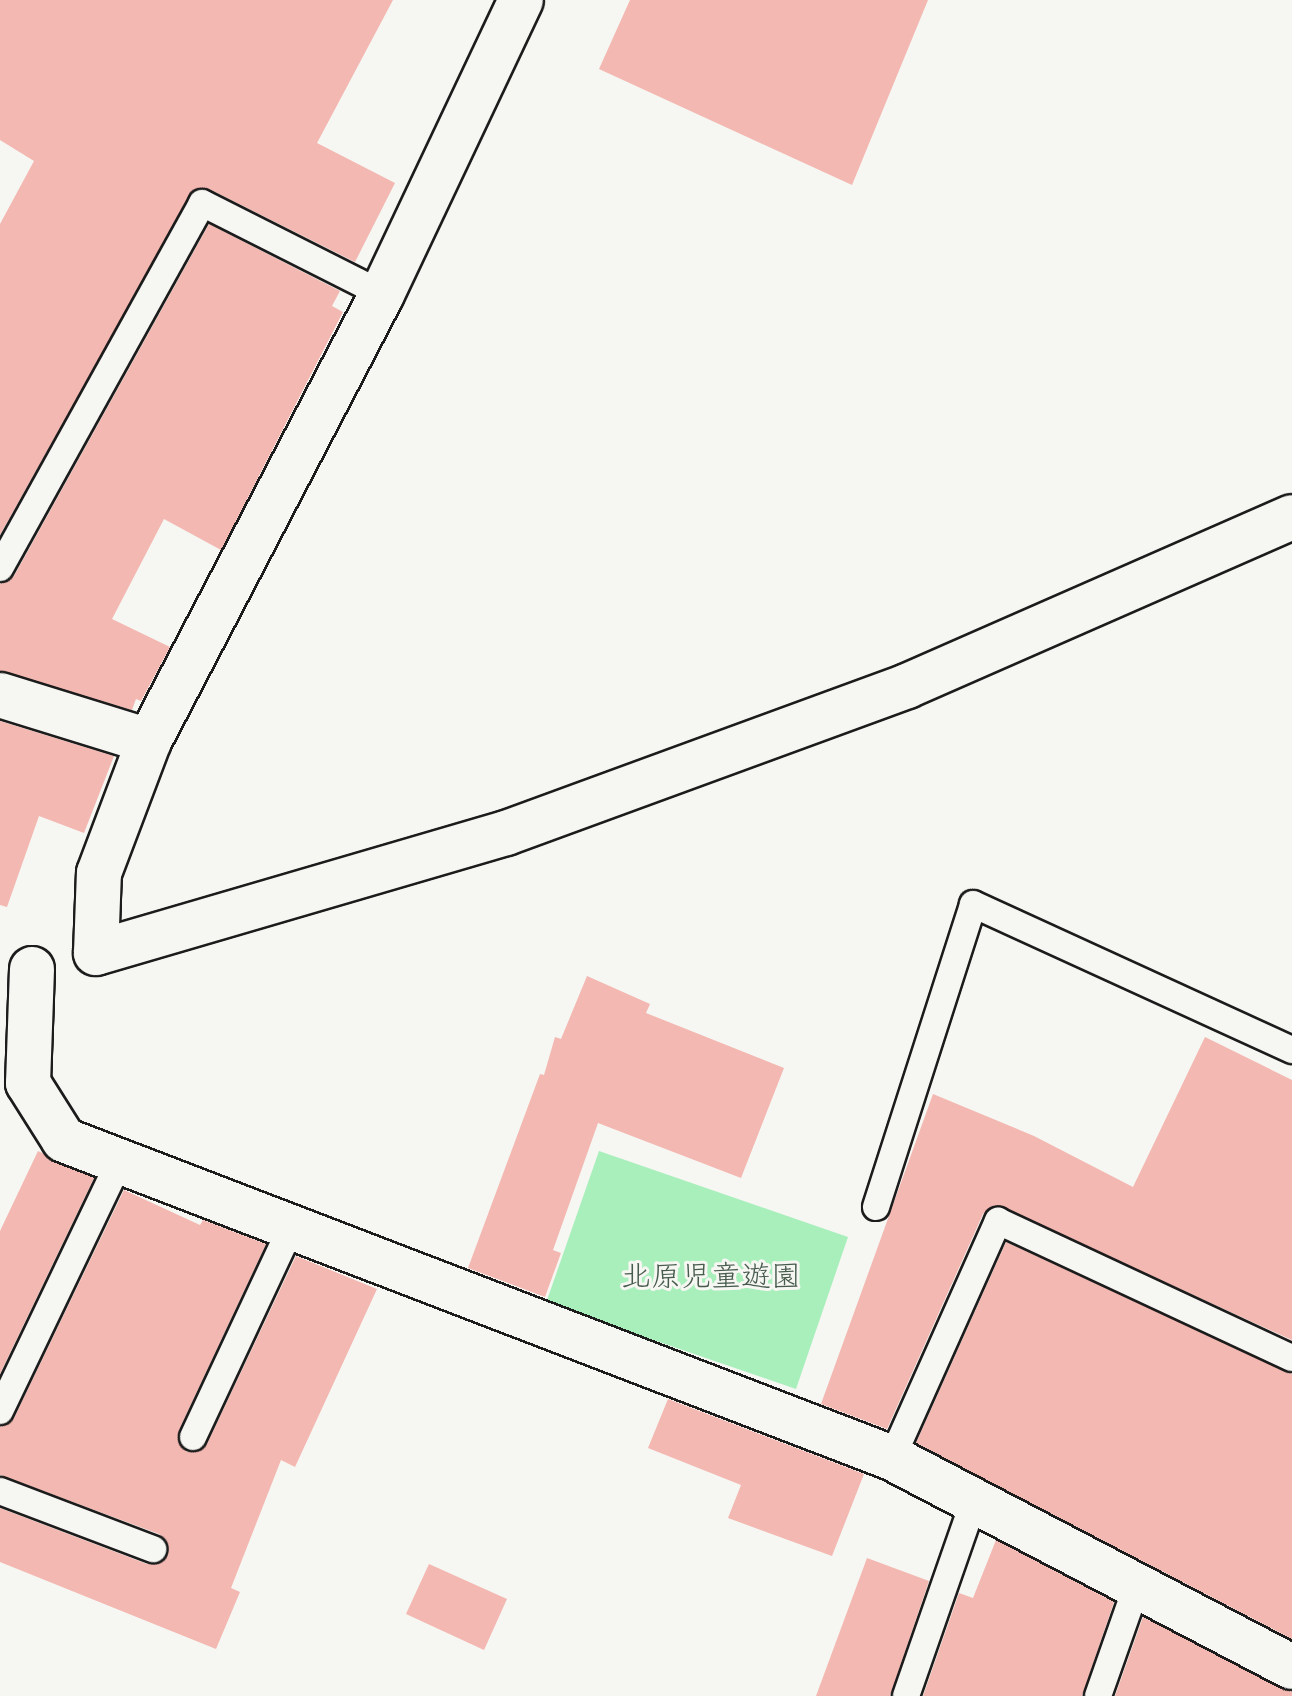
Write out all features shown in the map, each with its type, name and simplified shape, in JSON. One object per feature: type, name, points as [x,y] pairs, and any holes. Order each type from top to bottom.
[{"type":"street","points":[[521,0],[382,294],[149,741],[99,873],[96,953],[506,833],[907,686],[1292,517]]},
{"type":"street","points":[[0,695],[149,741]]},
{"type":"street","points":[[32,969],[28,1083],[64,1140],[892,1458],[975,1498],[1292,1667]]},
{"type":"lane","points":[[0,568],[202,203],[382,294]]},
{"type":"lane","points":[[876,1207],[973,904],[1292,1050]]},
{"type":"lane","points":[[0,1411],[120,1161]]},
{"type":"lane","points":[[892,1458],[998,1221],[1292,1358]]},
{"type":"lane","points":[[193,1437],[292,1226]]},
{"type":"lane","points":[[0,1491],[153,1549]]},
{"type":"lane","points":[[906,1696],[975,1498]]},
{"type":"lane","points":[[1098,1696],[1137,1585]]},
{"type":"green space","name":"北原児童遊園","points":[[599,1151],[848,1237],[796,1389],[546,1303]]},
{"type":"building","points":[[0,0],[393,0],[317,143],[395,183],[355,262],[209,189],[193,190],[0,535],[0,224],[34,161],[0,140]]},
{"type":"building","points":[[630,0],[928,0],[852,185],[599,69]]},
{"type":"building","points":[[209,224],[340,291],[332,306],[343,312],[221,550],[164,519],[112,619],[170,647],[141,701],[136,699],[132,710],[0,671],[0,584],[14,576]]},
{"type":"building","points":[[0,721],[114,756],[84,833],[39,816],[7,907],[0,905]]},
{"type":"building","points":[[587,976],[650,1004],[646,1013],[784,1068],[741,1178],[598,1123],[553,1250],[561,1253],[545,1297],[468,1268],[540,1074],[544,1075],[555,1037],[561,1039]]},
{"type":"building","points":[[1205,1037],[1292,1080],[1292,1340],[996,1205],[983,1214],[887,1429],[821,1404],[933,1094],[1034,1136],[1133,1187]]},
{"type":"building","points":[[38,1151],[94,1178],[0,1374],[0,1231]]},
{"type":"building","points":[[124,1190],[200,1225],[203,1220],[266,1244],[179,1430],[180,1445],[187,1452],[201,1450],[207,1444],[296,1256],[377,1289],[295,1467],[281,1460],[231,1588],[240,1592],[216,1649],[0,1562],[0,1508],[147,1564],[162,1562],[168,1554],[166,1540],[159,1534],[0,1475],[0,1427],[14,1418]]},
{"type":"building","points":[[1006,1242],[1292,1374],[1292,1639],[916,1443]]},
{"type":"building","points":[[668,1399],[864,1474],[832,1556],[728,1518],[741,1485],[648,1448]]},
{"type":"building","points":[[996,1540],[1114,1602],[1082,1696],[923,1696],[959,1593],[973,1598]]},
{"type":"building","points":[[867,1558],[929,1581],[890,1696],[816,1696]]},
{"type":"building","points":[[429,1564],[507,1599],[484,1650],[406,1614]]},
{"type":"building","points":[[1143,1617],[1292,1692],[1292,1696],[1115,1696]]}]
